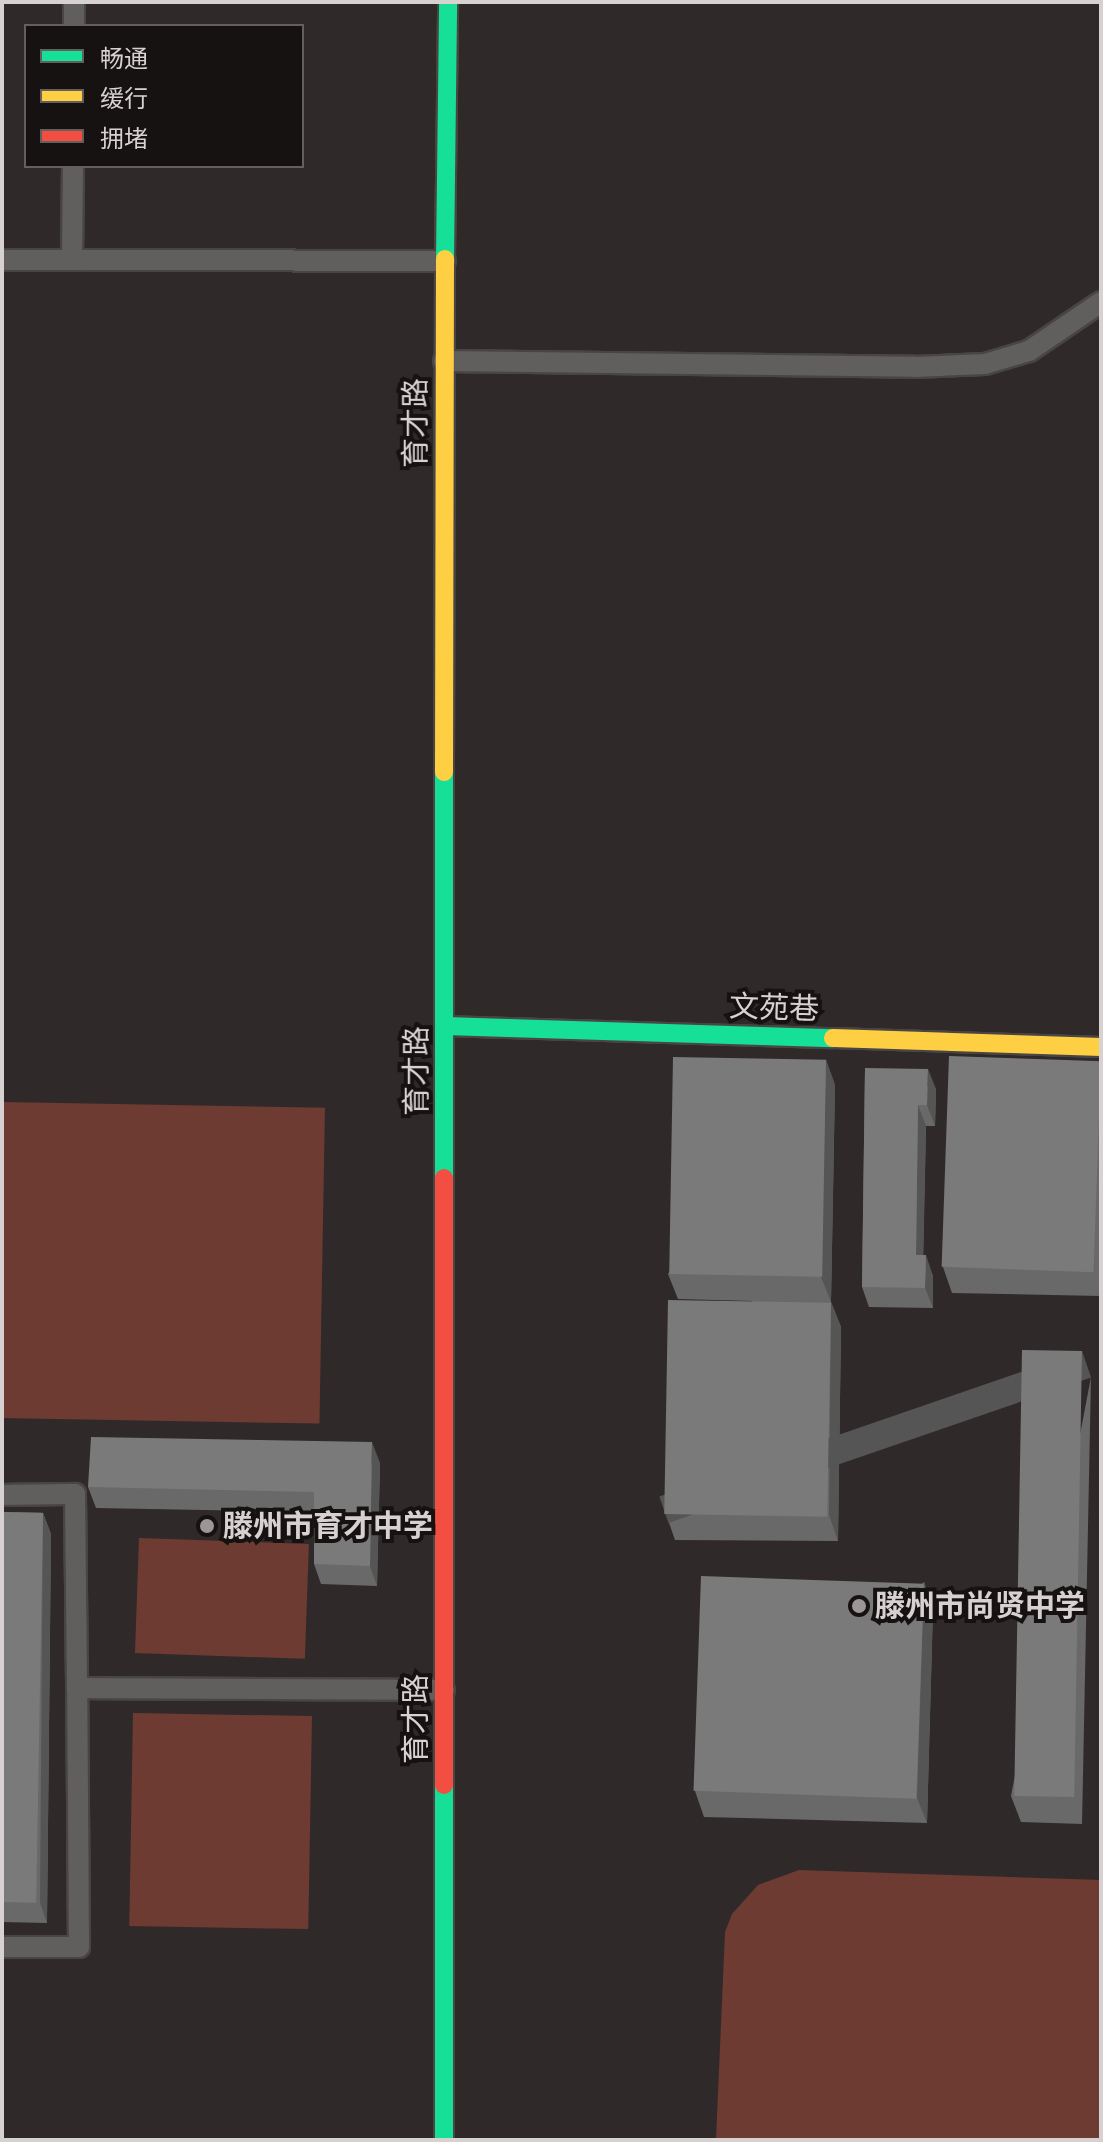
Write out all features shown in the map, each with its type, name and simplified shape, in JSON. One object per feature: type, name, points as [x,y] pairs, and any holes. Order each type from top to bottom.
[{"type":"street","name":"育才路","points":[[444,2140],[444,361],[448,2]]},
{"type":"street","name":"文苑巷","points":[[445,1026],[1101,1047]]},
{"type":"lane","points":[[74,2],[74,24]]},
{"type":"lane","points":[[72,260],[73,168]]},
{"type":"lane","points":[[2,260],[445,261]]},
{"type":"lane","points":[[444,361],[915,367],[985,364],[1029,351],[1101,302]]},
{"type":"lane","points":[[2,1495],[75,1494],[79,1947],[2,1947]]},
{"type":"lane","points":[[77,1688],[444,1690]]},
{"type":"shaded area","points":[[2,1102],[325,1108],[319,1424],[2,1418]]},
{"type":"shaded area","points":[[139,1538],[309,1544],[305,1659],[135,1653]]},
{"type":"shaded area","points":[[133,1713],[312,1716],[308,1929],[129,1926]]},
{"type":"shaded area","points":[[799,1870],[1101,1880],[1101,2140],[716,2140],[725,1932],[732,1914],[758,1885]]},
{"type":"building","points":[[949,1056],[1101,1061],[1094,1272],[942,1267]]},
{"type":"building","points":[[673,1057],[826,1060],[822,1277],[669,1274]]},
{"type":"building","points":[[865,1068],[928,1069],[927,1105],[918,1105],[916,1255],[926,1255],[925,1288],[862,1287]]},
{"type":"building","points":[[668,1300],[831,1303],[827,1517],[664,1514]]},
{"type":"building","points":[[1022,1350],[1082,1351],[1074,1797],[1014,1796]]},
{"type":"building","points":[[91,1437],[372,1442],[370,1566],[314,1564],[314,1492],[88,1487]]},
{"type":"building","points":[[2,1512],[43,1513],[36,1903],[2,1902]]},
{"type":"building","points":[[701,1576],[924,1584],[916,1799],[693,1791]]},
{"type":"traffic: fast","points":[[445,259],[448,2]]},
{"type":"traffic: fast","points":[[444,772],[444,1178]]},
{"type":"traffic: fast","points":[[445,1026],[833,1038]]},
{"type":"traffic: fast","points":[[444,1785],[444,2140]]},
{"type":"traffic: slow","points":[[444,772],[445,259]]},
{"type":"traffic: slow","points":[[833,1038],[1101,1047]]},
{"type":"traffic: jam","points":[[444,1178],[444,1785]]},
{"type":"place","name":"滕州市育才中学","points":[[207,1526]]},
{"type":"place","name":"滕州市尚贤中学","points":[[859,1606]]}]
